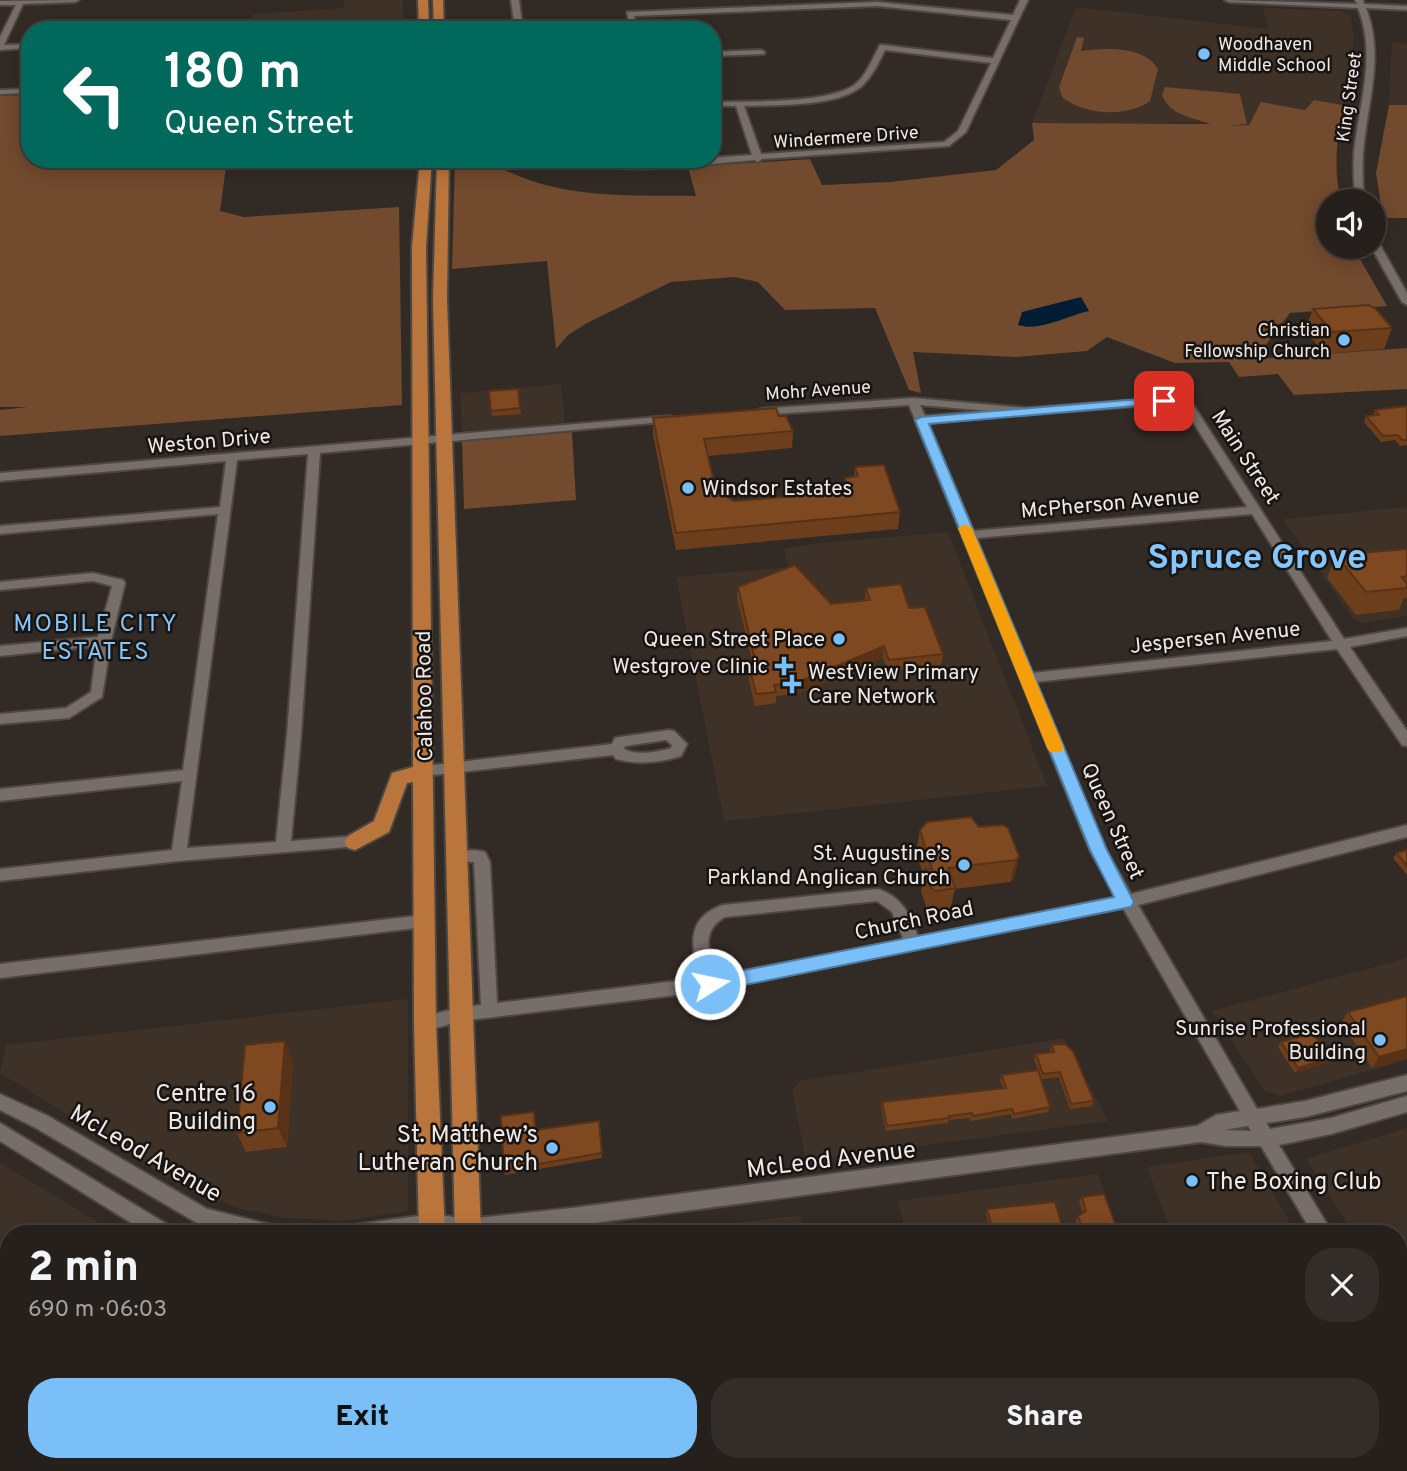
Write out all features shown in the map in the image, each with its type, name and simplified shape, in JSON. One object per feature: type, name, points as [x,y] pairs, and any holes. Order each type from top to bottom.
[{"type":"main road","points":[[424,0],[424,21]]},
{"type":"main road","points":[[438,0],[439,21]]},
{"type":"main road","name":"Calahoo Road","points":[[425,168],[419,247],[425,1024],[432,1225]]},
{"type":"main road","name":"Calahoo Road","points":[[443,168],[439,247],[466,1225]]},
{"type":"main road","points":[[355,842],[382,826],[399,778],[425,771]]},
{"type":"street","points":[[0,3],[75,0]]},
{"type":"street","points":[[515,0],[518,21]]},
{"type":"street","name":"Windermere Drive","points":[[721,161],[946,144],[962,132],[1024,0]]},
{"type":"street","points":[[1229,0],[1360,3],[1407,8]]},
{"type":"street","points":[[20,3],[0,46],[21,46]]},
{"type":"street","name":"King Street","points":[[1359,189],[1357,151],[1372,46],[1360,3]]},
{"type":"street","points":[[632,21],[630,13],[725,4],[877,4],[1017,18]]},
{"type":"street","points":[[721,104],[825,97],[849,91],[859,85],[883,47],[997,61]]},
{"type":"street","points":[[721,54],[761,52]]},
{"type":"street","points":[[0,92],[21,91]]},
{"type":"street","points":[[739,103],[758,159]]},
{"type":"street","points":[[1383,259],[1407,302]]},
{"type":"street","name":"Mohr Avenue","points":[[749,413],[913,401],[1027,411]]},
{"type":"street","name":"Queen Street","points":[[913,401],[1098,850],[1125,902],[1319,1225]]},
{"type":"street","name":"Mohr Avenue","points":[[921,420],[1164,401],[1188,405]]},
{"type":"street","name":"Main Street","points":[[1188,405],[1341,644],[1407,741]]},
{"type":"street","points":[[444,438],[677,418]]},
{"type":"street","name":"Weston Drive","points":[[0,477],[444,438]]},
{"type":"street","points":[[283,847],[294,735],[314,451]]},
{"type":"street","points":[[179,856],[232,458]]},
{"type":"street","points":[[0,530],[225,510]]},
{"type":"street","name":"McPherson Avenue","points":[[968,535],[1255,510]]},
{"type":"street","points":[[0,586],[93,577],[119,583],[104,641],[97,694],[69,713],[0,719]]},
{"type":"street","name":"Jespersen Avenue","points":[[1026,678],[1341,644],[1407,632]]},
{"type":"street","points":[[0,651],[104,641]]},
{"type":"street","points":[[425,771],[617,749]]},
{"type":"street","points":[[0,795],[190,775]]},
{"type":"street","name":"Church Road","points":[[425,1024],[489,1010],[710,984],[1125,902],[1407,831]]},
{"type":"street","points":[[0,875],[179,856],[355,842]]},
{"type":"street","points":[[456,857],[480,856],[482,862],[489,1010]]},
{"type":"street","points":[[710,984],[698,937],[705,921],[723,911],[878,895],[886,897],[900,911],[912,943]]},
{"type":"street","points":[[0,971],[424,920]]},
{"type":"street","name":"McLeod Avenue","points":[[1200,1134],[1216,1123],[1305,1109],[1407,1083]]},
{"type":"street","name":"McLeod Avenue","points":[[0,1102],[41,1122],[203,1217],[235,1225]]},
{"type":"street","name":"McLeod Avenue","points":[[518,1225],[1200,1134],[1223,1140],[1265,1136],[1316,1128],[1407,1104]]},
{"type":"street","points":[[0,1131],[151,1225]]},
{"type":"shaded area","points":[[344,0],[403,0],[403,21],[251,21],[253,14],[343,8]]},
{"type":"shaded area","name":"Woodhaven Middle School","points":[[1076,7],[1268,29],[1263,8],[1342,11],[1351,17],[1354,39],[1343,105],[1314,100],[1305,110],[1261,103],[1249,125],[1183,122],[1108,125],[1032,123]]},
{"type":"shaded area","points":[[1077,37],[1084,38],[1081,51],[1123,50],[1152,61],[1158,69],[1150,101],[1129,110],[1105,112],[1082,108],[1062,97],[1059,87]]},
{"type":"shaded area","points":[[1392,41],[1407,44],[1407,105],[1389,105]]},
{"type":"shaded area","points":[[1165,87],[1240,94],[1247,124],[1229,126],[1249,125],[1261,102],[1305,110],[1314,100],[1343,105],[1337,153],[1339,189],[1316,189],[1316,259],[1360,259],[1387,306],[1290,313],[1255,359],[1407,348],[1407,389],[1294,395],[1278,374],[1239,377],[1229,362],[1175,363],[1107,337],[1087,351],[1016,357],[913,352],[921,393],[909,390],[875,308],[785,310],[758,282],[734,277],[671,282],[587,323],[568,335],[556,349],[547,261],[452,269],[455,168],[499,168],[557,188],[616,195],[696,196],[688,168],[721,168],[721,165],[810,159],[822,185],[890,182],[996,170],[1034,140],[1032,123],[1210,124],[1176,112],[1162,95]]},
{"type":"shaded area","points":[[21,95],[21,168],[226,168],[220,211],[244,217],[399,207],[402,405],[0,436],[0,410],[28,407],[0,407],[0,96]]},
{"type":"shaded area","points":[[1389,105],[1407,105],[1407,218],[1386,218],[1386,189],[1378,189],[1376,173]]},
{"type":"shaded area","points":[[561,384],[565,423],[462,431],[460,393]]},
{"type":"shaded area","points":[[572,432],[576,500],[464,509],[462,441]]},
{"type":"shaded area","points":[[1407,507],[1407,616],[1362,623],[1353,619],[1283,519]]},
{"type":"shaded area","name":"Queen Street Place","points":[[948,532],[1047,786],[724,821],[676,577],[788,567],[784,549],[812,544]]},
{"type":"shaded area","points":[[1407,958],[1407,1060],[1280,1096],[1264,1090],[1212,1011]]},
{"type":"shaded area","points":[[408,999],[408,1211],[344,1221],[284,1218],[242,1209],[190,1191],[0,1073],[6,1045]]},
{"type":"shaded area","points":[[1064,1038],[1108,1121],[806,1161],[792,1090],[800,1081]]},
{"type":"shaded area","points":[[1407,1128],[1407,1225],[1348,1225],[1306,1159]]},
{"type":"shaded area","points":[[1249,1152],[1292,1225],[1169,1225],[1147,1167]]},
{"type":"shaded area","points":[[0,1163],[103,1225],[0,1225]]},
{"type":"shaded area","points":[[1098,1174],[1116,1225],[904,1225],[898,1201]]},
{"type":"shaded area","points":[[800,1215],[802,1225],[721,1225]]},
{"type":"water","points":[[1081,297],[1089,311],[1044,325],[1018,325],[1022,312]]},
{"type":"building","points":[[1368,305],[1375,308],[1392,328],[1332,332],[1313,309]]},
{"type":"building","points":[[518,389],[520,408],[491,411],[489,391]]},
{"type":"building","points":[[1407,406],[1407,440],[1402,440],[1398,435],[1383,436],[1366,416],[1379,415],[1375,410]]},
{"type":"building","points":[[776,408],[779,416],[786,416],[793,431],[704,439],[716,491],[734,501],[849,492],[845,478],[858,476],[855,467],[884,465],[900,512],[676,533],[653,418]]},
{"type":"building","points":[[1407,549],[1407,576],[1402,577],[1407,588],[1366,592],[1336,555]]},
{"type":"building","name":"Queen Street Place","points":[[795,565],[831,604],[870,600],[866,588],[901,584],[909,608],[925,607],[943,654],[889,660],[884,646],[796,683],[774,685],[776,692],[756,694],[748,661],[755,660],[738,587]]},
{"type":"building","points":[[971,817],[979,827],[1003,825],[1008,828],[1019,856],[1016,860],[948,868],[955,888],[936,891],[931,888],[925,869],[932,869],[920,830],[927,822]]},
{"type":"building","points":[[1407,850],[1407,866],[1397,853]]},
{"type":"building","name":"Sunrise Professional Building","points":[[1407,996],[1407,1049],[1379,1057],[1348,1012]]},
{"type":"building","points":[[1313,1033],[1330,1058],[1298,1068],[1281,1042]]},
{"type":"building","points":[[285,1041],[278,1128],[237,1133],[245,1045]]},
{"type":"building","points":[[1065,1044],[1073,1051],[1094,1101],[1071,1104],[1060,1072],[1043,1074],[1036,1054],[1054,1052],[1052,1045]]},
{"type":"building","points":[[1038,1070],[1050,1107],[1014,1114],[1012,1109],[973,1116],[972,1113],[887,1126],[882,1102],[1006,1088],[1002,1075]]},
{"type":"building","name":"St. Matthew’s Lutheran Church","points":[[534,1112],[535,1130],[599,1121],[602,1153],[504,1170],[501,1116]]},
{"type":"building","points":[[1104,1194],[1116,1225],[1081,1225],[1078,1216],[1086,1211],[1082,1197]]},
{"type":"building","points":[[1055,1202],[1062,1225],[991,1225],[987,1209]]},
{"type":"slow traffic","points":[[965,528],[1055,748]]},
{"type":"place","name":"Woodhaven Middle School","points":[[1204,54]]},
{"type":"place","name":"Christian Fellowship Church","points":[[1344,340]]},
{"type":"place","name":"Windsor Estates","points":[[688,488]]},
{"type":"place","name":"Queen Street Place","points":[[839,639]]},
{"type":"place","name":"Westgrove Clinic","points":[[784,666]]},
{"type":"place","name":"WestView Primary Care Network","points":[[792,684]]},
{"type":"place","name":"St. Augustine’s Parkland Anglican Church","points":[[964,865]]},
{"type":"place","name":"Sunrise Professional Building","points":[[1380,1040]]},
{"type":"place","name":"Centre 16 Building","points":[[270,1107]]},
{"type":"place","name":"St. Matthew’s Lutheran Church","points":[[552,1148]]},
{"type":"place","name":"The Boxing Club","points":[[1192,1181]]},
{"type":"district","name":"Spruce Grove","points":[[1257,556]]},
{"type":"district","name":"MOBILE CITY ESTATES","points":[[96,637]]},
{"type":"route","points":[[710,984],[1125,902],[1098,850],[921,420],[1164,401]]}]
